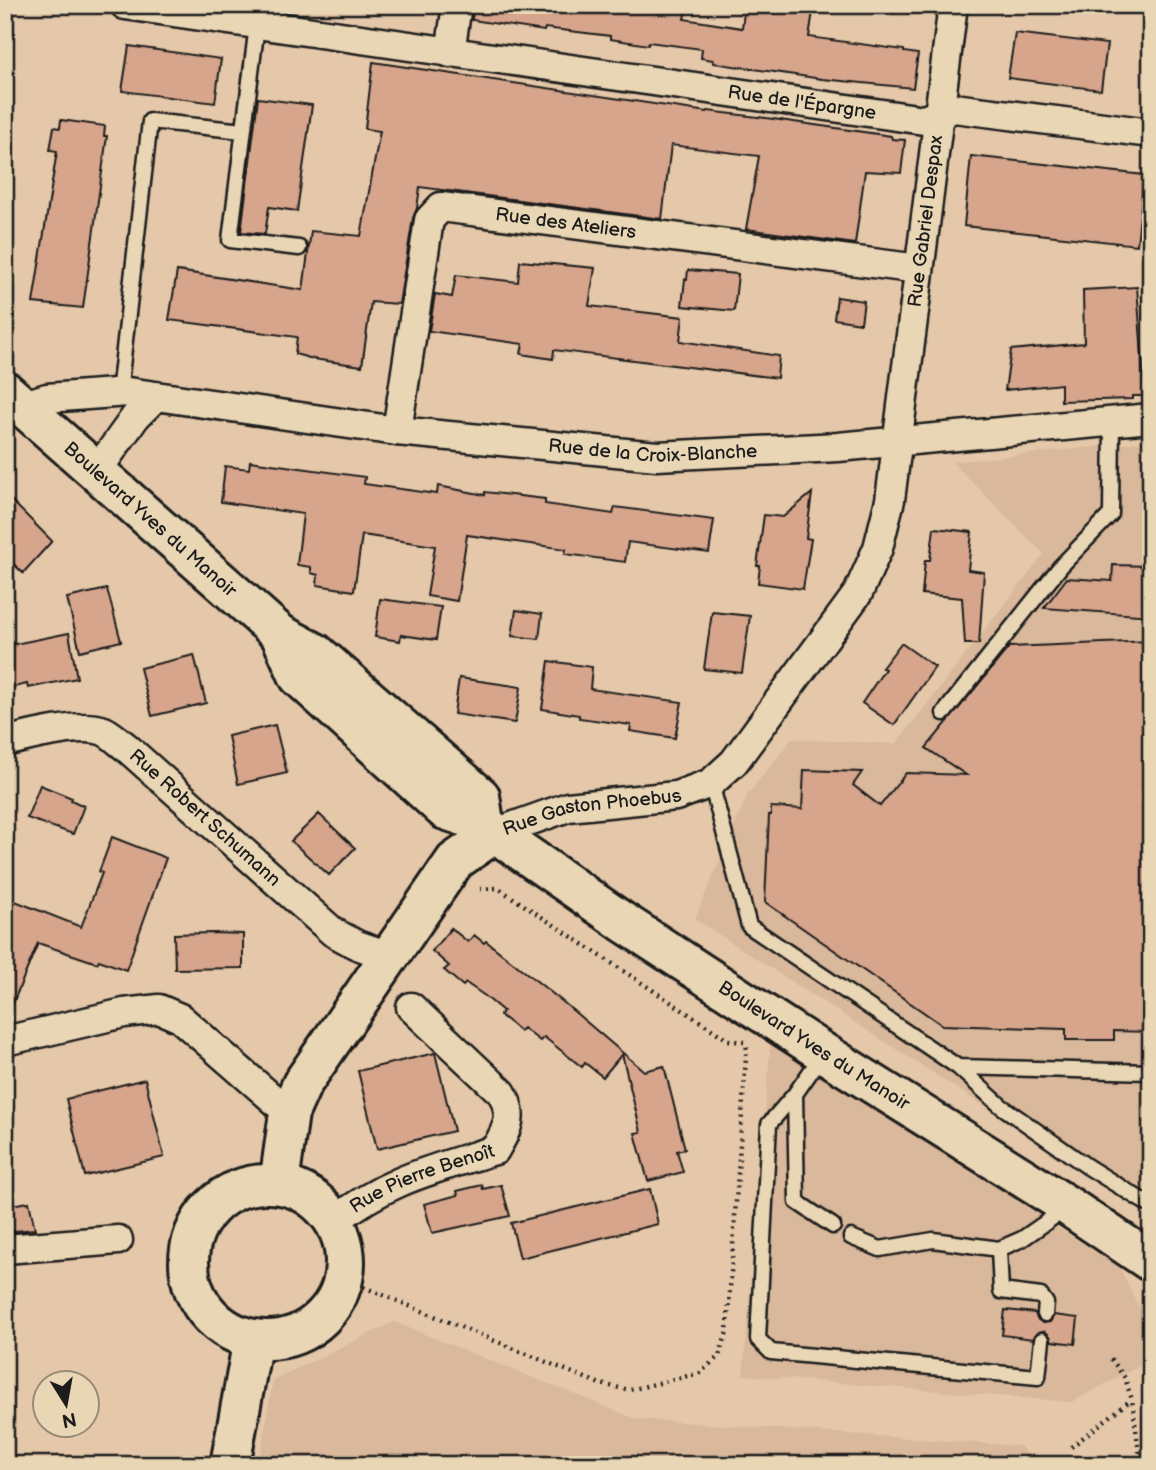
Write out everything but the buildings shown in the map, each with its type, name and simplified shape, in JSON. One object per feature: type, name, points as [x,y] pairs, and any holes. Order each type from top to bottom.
[{"type":"main road","name":"Boulevard Yves du Manoir","points":[[13,398],[281,634],[299,677],[445,810],[490,828],[613,916],[824,1053],[1068,1206],[1151,1262]]},
{"type":"main road","name":"Rue Gaston Phoebus","points":[[279,1184],[289,1113],[302,1084],[455,862],[490,828]]},
{"type":"main road","points":[[279,1184],[301,1191],[320,1204],[335,1222],[343,1240],[346,1260],[344,1279],[335,1301],[320,1320],[300,1334],[277,1340],[253,1339],[227,1330],[207,1312],[193,1289],[188,1262],[193,1236],[206,1212],[227,1194],[253,1185],[279,1184]]},
{"type":"main road","points":[[230,1465],[253,1339]]},
{"type":"street","name":"Rue de l'Épargne","points":[[125,5],[923,120],[954,108],[1151,133]]},
{"type":"street","points":[[450,53],[457,5]]},
{"type":"street","name":"Rue Gabriel Despax","points":[[898,440],[953,5]]},
{"type":"street","name":"Rue des Ateliers","points":[[397,431],[429,220],[441,207],[919,269]]},
{"type":"street","name":"Rue de la Croix-Blanche","points":[[13,398],[119,393],[397,431],[657,456],[838,447],[1151,418]]},
{"type":"street","points":[[96,472],[136,416],[155,397]]},
{"type":"street","name":"Rue Gaston Phoebus","points":[[490,828],[568,807],[676,796],[712,783],[734,761],[858,593],[886,524],[898,440]]},
{"type":"street","name":"Rue Robert Schumann","points":[[5,742],[37,734],[77,729],[103,730],[126,747],[333,932],[357,945],[389,956]]},
{"type":"street","name":"Rue Pierre Benoît","points":[[335,1222],[358,1203],[409,1176],[495,1150],[507,1129],[510,1107],[502,1093],[411,1007]]},
{"type":"street","points":[[5,1041],[124,1013],[159,1009],[180,1018],[289,1113]]},
{"type":"street","points":[[5,1249],[118,1240]]},
{"type":"lane","points":[[257,25],[230,240],[299,248]]},
{"type":"lane","points":[[119,393],[150,121],[243,131]]},
{"type":"lane","points":[[944,713],[1061,566],[1111,514],[1112,422]]},
{"type":"lane","points":[[712,783],[749,926],[958,1068],[1001,1106],[1088,1167],[1151,1206]]},
{"type":"lane","points":[[824,1053],[795,1094],[769,1124],[758,1339],[771,1352],[1038,1377],[1042,1340]]},
{"type":"lane","points":[[958,1068],[1151,1072]]},
{"type":"lane","points":[[795,1094],[797,1202],[832,1226]]},
{"type":"lane","points":[[851,1237],[880,1249],[933,1240],[999,1249],[1022,1238],[1068,1206]]},
{"type":"lane","points":[[999,1249],[1001,1291],[1041,1296],[1046,1303],[1045,1314]]},
{"type":"path","points":[[344,1279],[600,1384],[630,1390],[700,1373],[719,1356],[727,1332],[747,1042]]},
{"type":"path","points":[[1111,1359],[1125,1378],[1132,1400],[1139,1452],[1133,1465]]},
{"type":"path","points":[[1071,1447],[1132,1400]]},
{"type":"shaded area","points":[[1151,441],[1151,1214],[695,919],[748,794],[792,739],[896,744],[1044,554],[952,462]]},
{"type":"shaded area","points":[[771,1040],[1120,1268],[1151,1332],[1151,1360],[1071,1402],[743,1375]]},
{"type":"shaded area","points":[[394,1322],[636,1419],[1020,1446],[1037,1465],[259,1465],[273,1380]]}]
